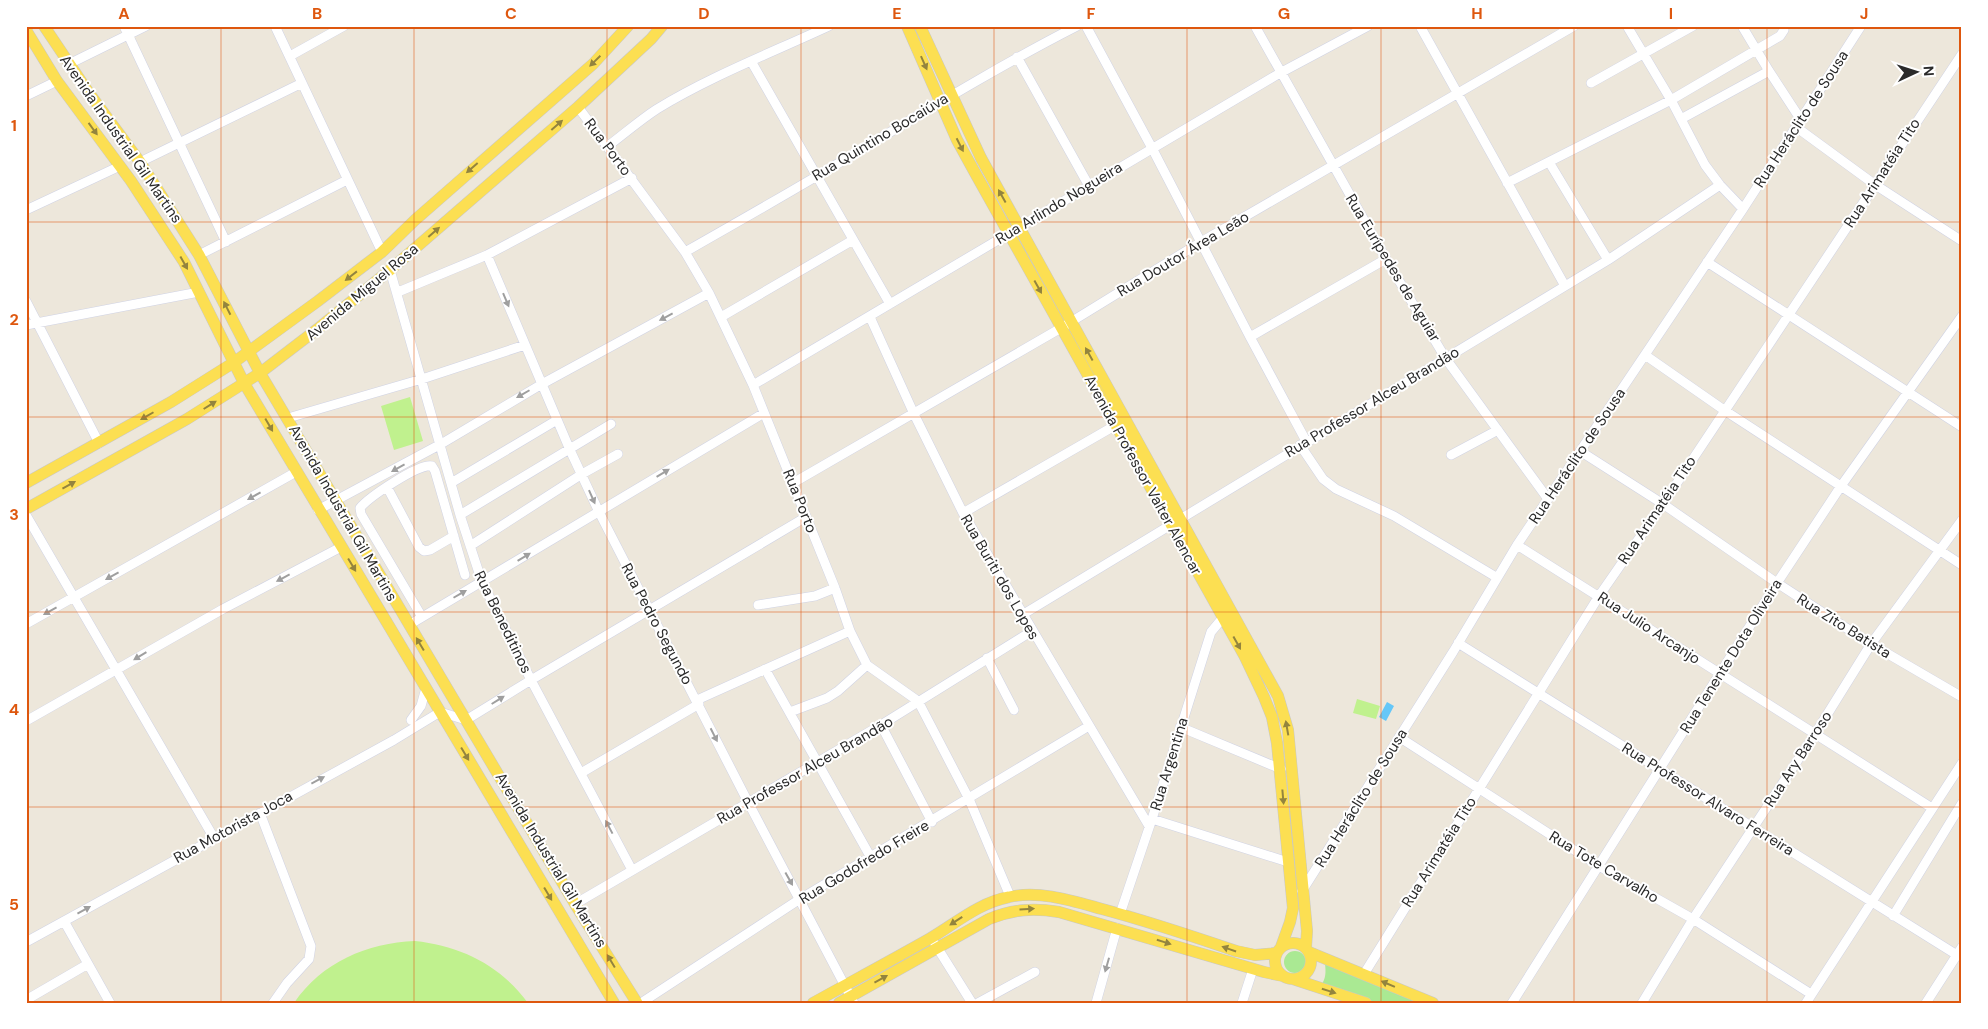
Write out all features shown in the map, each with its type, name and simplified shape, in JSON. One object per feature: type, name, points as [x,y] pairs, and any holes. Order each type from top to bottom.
[{"type":"main road","name":"Avenida Industrial Gil Martins","points":[[44,26],[88,93],[140,162],[199,255],[260,373],[574,904],[637,1003]]},
{"type":"main road","name":"Avenida Miguel Rosa","points":[[26,509],[187,419],[260,373],[390,270],[578,107],[651,39],[662,26]]},
{"type":"main road","name":"Avenida Professor Valter Alencar","points":[[907,26],[957,140],[1008,233],[1066,325],[1181,518],[1227,614],[1268,677],[1284,714],[1288,730],[1308,949]]},
{"type":"main road","name":"Avenida Professor Valter Alencar","points":[[920,26],[980,158],[1020,227],[1116,425],[1171,525],[1215,592]]},
{"type":"main road","name":"Avenida Miguel Rosa","points":[[26,484],[233,363],[382,252],[429,207],[593,64],[622,29]]},
{"type":"main road","name":"Avenida Industrial Gil Martins","points":[[26,30],[57,81],[120,166],[184,262],[244,383],[318,510],[614,1003]]},
{"type":"main road","points":[[74,104],[88,93]]},
{"type":"main road","name":"Avenida Professor Valter Alencar","points":[[1227,614],[1272,717],[1280,769],[1292,908],[1290,922],[1279,950]]},
{"type":"main road","points":[[812,1003],[931,938],[970,912],[1010,896],[1036,895],[1061,898],[1120,914],[1236,951],[1255,955],[1279,950],[1286,944],[1296,942],[1364,974],[1433,1003]]},
{"type":"main road","points":[[839,1003],[853,999],[956,936],[989,919],[1021,909],[1059,912],[1118,928],[1253,969],[1287,977],[1366,1003]]},
{"type":"main road","points":[[1279,950],[1275,963],[1277,968],[1287,977],[1302,976],[1310,968],[1311,957],[1308,949]]},
{"type":"street","points":[[69,64],[127,31],[146,26]]},
{"type":"street","points":[[275,26],[382,252]]},
{"type":"street","points":[[290,56],[344,26]]},
{"type":"street","points":[[608,146],[669,102],[751,61],[829,26]]},
{"type":"street","name":"Rua Quintino Bocaiúva","points":[[685,252],[951,94],[1077,26]]},
{"type":"street","points":[[1086,26],[1152,148],[1303,443],[1323,478],[1336,489],[1394,516],[1496,577]]},
{"type":"street","name":"Rua Eurípedes de Aguiar","points":[[1254,26],[1332,166],[1446,358],[1548,499]]},
{"type":"street","name":"Rua Arlindo Nogueira","points":[[753,385],[1280,73],[1368,26]]},
{"type":"street","points":[[1420,26],[1565,286]]},
{"type":"street","name":"Rua Doutor Área Leão","points":[[793,483],[1066,325],[1201,242],[1574,26]]},
{"type":"street","points":[[1627,26],[1671,100],[1705,165],[1720,186],[1743,209]]},
{"type":"street","points":[[1591,84],[1693,26]]},
{"type":"street","points":[[1742,26],[1799,123],[1874,184],[1962,241]]},
{"type":"street","points":[[1507,183],[1671,100],[1780,36],[1783,33],[1784,26]]},
{"type":"street","name":"Rua Heráclito de Sousa","points":[[1302,892],[1458,643],[1516,545],[1708,262],[1861,26]]},
{"type":"street","points":[[127,31],[226,242]]},
{"type":"street","name":"Rua Arimatéia Tito","points":[[1364,974],[1599,596],[1962,54]]},
{"type":"street","points":[[1017,57],[1089,186]]},
{"type":"street","points":[[751,61],[890,304]]},
{"type":"street","points":[[1681,119],[1768,71]]},
{"type":"street","points":[[26,96],[57,81]]},
{"type":"street","points":[[140,162],[302,83]]},
{"type":"street","name":"Rua Porto","points":[[578,107],[685,252],[709,293],[753,385],[835,588],[850,631],[867,665],[918,702],[969,799],[1010,896]]},
{"type":"street","points":[[1549,162],[1608,260]]},
{"type":"street","points":[[26,210],[120,166]]},
{"type":"street","points":[[398,292],[487,255],[632,178]]},
{"type":"street","points":[[199,255],[347,180]]},
{"type":"street","name":"Rua Professor Alceu Brandão","points":[[1022,614],[1608,260],[1720,186]]},
{"type":"street","points":[[720,317],[853,240]]},
{"type":"street","name":"Rua Pedro Segundo","points":[[487,255],[570,450],[599,512],[748,802],[853,999]]},
{"type":"street","points":[[1250,337],[1386,259]]},
{"type":"street","points":[[1708,262],[1962,426]]},
{"type":"street","name":"Rua Beneditinos","points":[[390,270],[398,292],[460,515],[482,582],[531,680],[632,870]]},
{"type":"street","points":[[26,325],[199,292]]},
{"type":"street","points":[[318,510],[441,444],[542,384],[709,293]]},
{"type":"street","points":[[26,301],[99,443]]},
{"type":"street","name":"Rua Tenente Dota Oliveira","points":[[1512,1003],[1777,583],[1841,486],[1962,316]]},
{"type":"street","name":"Rua Buriti dos Lopes","points":[[870,317],[914,414],[963,513],[1089,726],[1151,823]]},
{"type":"street","points":[[288,418],[422,379],[525,344]]},
{"type":"street","points":[[1645,355],[1724,410],[1962,565]]},
{"type":"street","points":[[409,625],[764,413]]},
{"type":"street","points":[[451,483],[557,420]]},
{"type":"street","points":[[460,515],[611,424]]},
{"type":"street","points":[[963,513],[1116,425]]},
{"type":"street","points":[[1451,455],[1498,430]]},
{"type":"street","name":"Rua Zito Batista","points":[[1580,451],[1871,644],[1962,697]]},
{"type":"street","points":[[470,546],[582,474],[618,454]]},
{"type":"street","points":[[422,617],[361,514],[360,508],[363,504],[387,487],[423,466],[432,466],[465,575]]},
{"type":"street","points":[[26,624],[296,472]]},
{"type":"street","points":[[387,487],[419,548],[424,551],[430,550],[454,536]]},
{"type":"street","points":[[26,516],[214,838]]},
{"type":"street","points":[[440,712],[466,720],[806,517]]},
{"type":"street","name":"Rua Ary Barroso","points":[[1642,1003],[1693,919],[1815,734],[1871,644],[1962,520]]},
{"type":"street","name":"Rua Julio Arcanjo","points":[[1516,545],[1932,808]]},
{"type":"street","points":[[26,721],[215,613],[341,547]]},
{"type":"street","points":[[758,605],[815,596],[835,588]]},
{"type":"street","name":"Rua Argentina","points":[[1120,914],[1151,823],[1211,632],[1227,614]]},
{"type":"street","name":"Rua Professor Alceu Brandão","points":[[574,904],[881,725],[1032,630]]},
{"type":"street","points":[[581,773],[698,702],[765,668],[850,631]]},
{"type":"street","name":"Rua Professor Alvaro Ferreira","points":[[1458,643],[1660,768],[1893,916],[1959,951]]},
{"type":"street","points":[[987,658],[1014,710]]},
{"type":"street","points":[[790,712],[827,698],[838,691],[867,665]]},
{"type":"street","points":[[765,668],[870,856]]},
{"type":"street","points":[[411,720],[421,706],[426,688]]},
{"type":"street","name":"Rua Motorista Joca","points":[[26,942],[440,712]]},
{"type":"street","points":[[881,725],[932,822]]},
{"type":"street","name":"Rua Godofredo Freire","points":[[641,1003],[800,899],[870,856],[932,822],[1089,726]]},
{"type":"street","points":[[1180,727],[1280,769]]},
{"type":"street","name":"Rua Tote Carvalho","points":[[1399,738],[1599,866],[1693,919],[1808,999]]},
{"type":"street","points":[[1808,999],[1962,763]]},
{"type":"street","points":[[1893,916],[1962,803]]},
{"type":"street","points":[[260,813],[311,946],[309,959],[287,983],[273,1003]]},
{"type":"street","points":[[1151,823],[1288,862]]},
{"type":"street","points":[[64,922],[110,1003]]},
{"type":"street","points":[[1096,1003],[1118,928]]},
{"type":"street","points":[[931,938],[972,1003]]},
{"type":"street","points":[[1926,1003],[1959,951]]},
{"type":"street","points":[[26,1000],[88,964]]},
{"type":"street","points":[[1242,1003],[1253,969]]},
{"type":"street","points":[[978,1003],[1034,972]]},
{"type":"green space","points":[[410,397],[423,441],[394,450],[381,406]]},
{"type":"green space","points":[[1357,699],[1380,706],[1376,719],[1353,713]]},
{"type":"green space","points":[[415,941],[448,947],[478,960],[505,978],[528,1003],[294,1003],[318,976],[347,957],[380,946]]},
{"type":"green space","points":[[1295,951],[1303,954],[1306,962],[1303,970],[1295,973],[1287,970],[1284,962],[1287,954]]},
{"type":"green space","points":[[1325,964],[1419,1003],[1377,1003],[1321,986],[1325,975]]},
{"type":"water","points":[[1387,702],[1394,706],[1386,721],[1379,717]]}]
